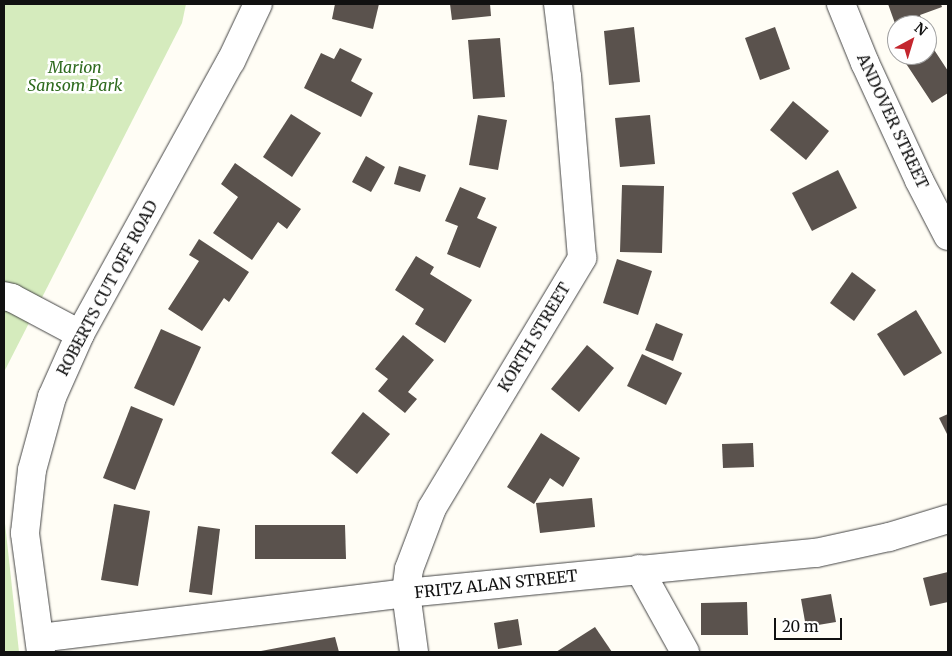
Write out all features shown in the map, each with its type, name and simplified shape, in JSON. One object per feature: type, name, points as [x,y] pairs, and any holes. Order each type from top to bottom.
[{"type":"street","name":"ROBERTS CUT OFF ROAD","points":[[41,645],[25,533],[32,470],[52,398],[80,334],[231,61],[258,4]]},
{"type":"street","name":"KORTH STREET","points":[[414,652],[406,593],[409,569],[432,508],[582,258],[567,77],[558,4]]},
{"type":"street","name":"ANDOVER STREET","points":[[841,4],[869,72],[919,180],[948,236]]},
{"type":"street","points":[[4,296],[12,298],[80,334]]},
{"type":"street","name":"FRITZ ALAN STREET","points":[[41,645],[406,593],[816,553],[889,537],[948,519]]},
{"type":"street","points":[[639,569],[685,652]]},
{"type":"green space","name":"Marion Sansom Park","points":[[4,4],[186,4],[182,23],[4,372]]},
{"type":"green space","points":[[4,514],[19,652],[4,652]]},
{"type":"building","points":[[335,4],[379,4],[373,29],[332,19]]},
{"type":"building","points":[[450,4],[490,4],[491,16],[452,20]]},
{"type":"building","points":[[888,4],[941,4],[942,7],[920,15],[892,15]]},
{"type":"building","points":[[634,27],[640,82],[609,85],[604,31]]},
{"type":"building","points":[[775,27],[790,69],[760,80],[745,38]]},
{"type":"building","points":[[500,38],[505,97],[473,99],[468,40]]},
{"type":"building","points":[[340,48],[362,59],[351,81],[373,93],[361,117],[304,88],[321,53],[334,59]]},
{"type":"building","points":[[937,54],[948,71],[948,93],[932,103],[907,65],[937,65]]},
{"type":"building","points":[[793,101],[829,131],[806,160],[770,130]]},
{"type":"building","points":[[291,114],[321,133],[292,177],[263,157]]},
{"type":"building","points":[[478,115],[507,120],[498,170],[469,165]]},
{"type":"building","points":[[650,115],[655,164],[620,167],[615,118]]},
{"type":"building","points":[[366,156],[385,167],[371,192],[352,182]]},
{"type":"building","points":[[235,163],[301,209],[287,229],[278,222],[252,260],[213,233],[238,197],[221,184]]},
{"type":"building","points":[[399,166],[426,175],[420,192],[394,184]]},
{"type":"building","points":[[838,170],[857,208],[812,231],[792,193]]},
{"type":"building","points":[[622,185],[664,186],[662,253],[620,252]]},
{"type":"building","points":[[460,187],[486,198],[477,218],[497,227],[480,268],[447,254],[458,226],[445,221]]},
{"type":"building","points":[[199,239],[249,272],[229,302],[224,298],[202,331],[168,309],[199,261],[189,255]]},
{"type":"building","points":[[416,256],[434,267],[430,274],[472,300],[445,343],[415,324],[424,309],[395,290]]},
{"type":"building","points":[[617,259],[652,271],[638,315],[603,303]]},
{"type":"building","points":[[852,272],[876,290],[854,321],[830,303]]},
{"type":"building","points":[[916,310],[942,353],[904,376],[877,334]]},
{"type":"building","points":[[656,323],[683,334],[673,361],[645,350]]},
{"type":"building","points":[[161,329],[201,347],[174,406],[134,388]]},
{"type":"building","points":[[403,335],[434,360],[408,392],[417,399],[405,413],[378,391],[388,379],[375,369]]},
{"type":"building","points":[[587,345],[614,368],[579,412],[551,389]]},
{"type":"building","points":[[642,354],[682,373],[666,405],[627,386]]},
{"type":"building","points":[[131,406],[163,419],[135,490],[103,478]]},
{"type":"building","points":[[363,412],[390,434],[357,474],[331,453]]},
{"type":"building","points":[[948,414],[948,436],[939,418]]},
{"type":"building","points":[[541,433],[580,458],[563,487],[550,478],[534,504],[507,487]]},
{"type":"building","points":[[753,443],[754,467],[723,468],[722,444]]},
{"type":"building","points":[[592,498],[595,527],[540,533],[536,503]]},
{"type":"building","points":[[114,504],[150,511],[138,586],[101,580]]},
{"type":"building","points":[[255,525],[345,525],[346,559],[255,559]]},
{"type":"building","points":[[198,526],[220,529],[212,595],[189,592]]},
{"type":"building","points":[[948,572],[948,602],[930,606],[923,578]]},
{"type":"building","points":[[831,594],[836,622],[806,627],[801,599]]},
{"type":"building","points":[[747,602],[748,635],[701,635],[701,603]]},
{"type":"building","points":[[518,619],[522,645],[498,649],[494,623]]},
{"type":"building","points":[[595,627],[612,652],[556,652]]},
{"type":"building","points":[[335,637],[339,652],[261,652],[261,651]]}]
